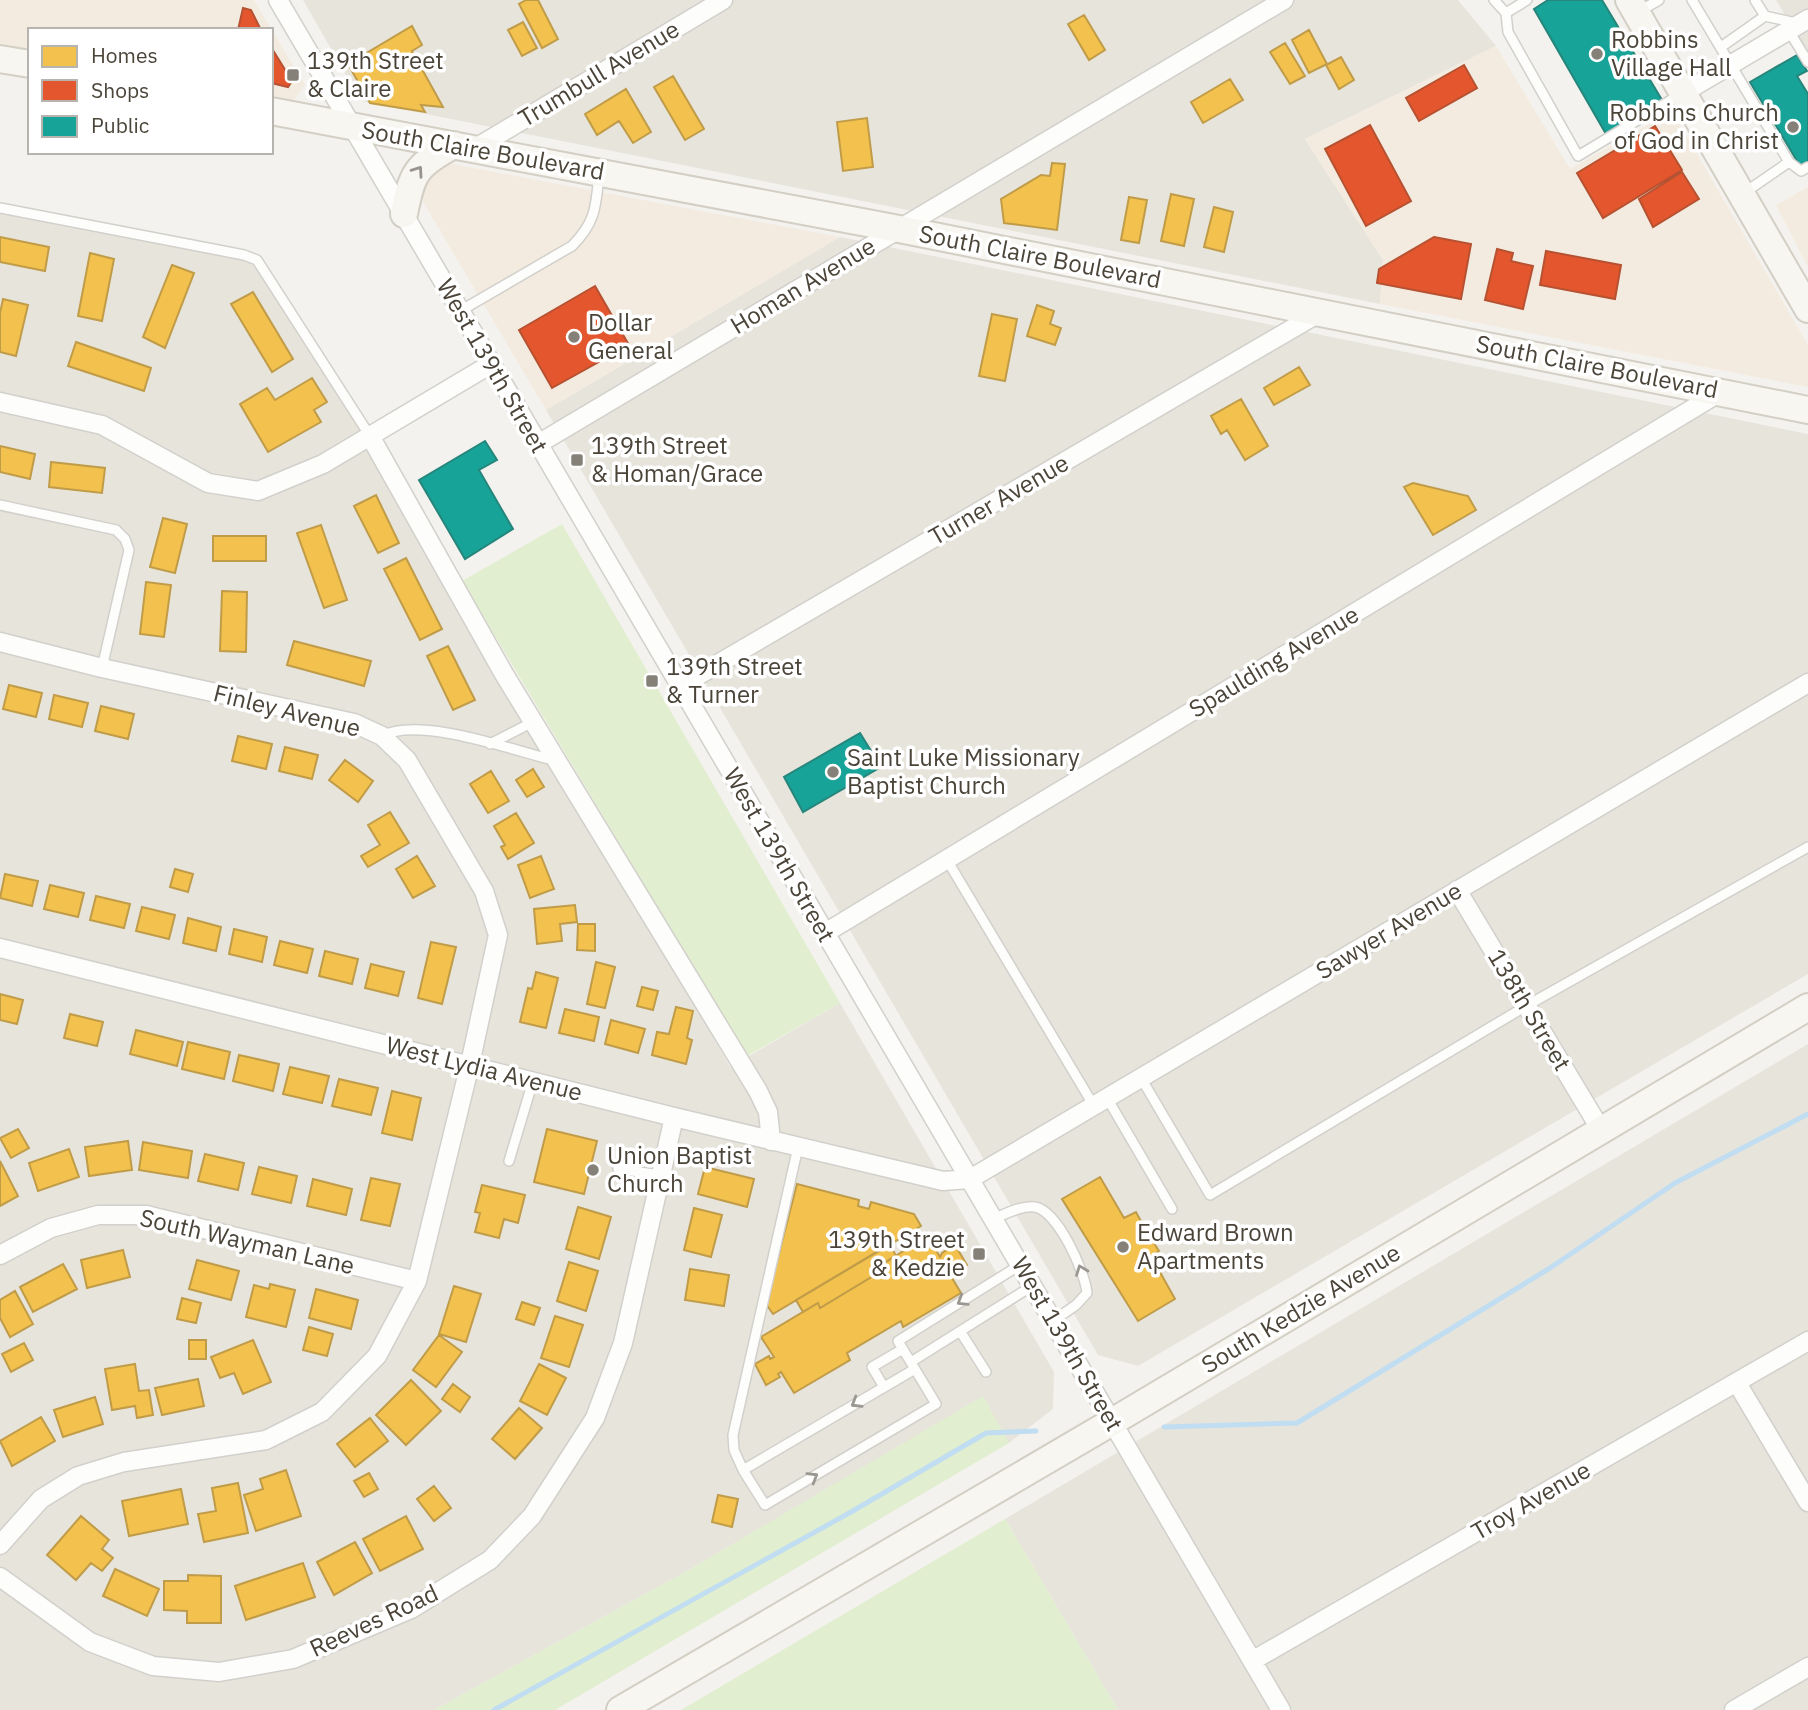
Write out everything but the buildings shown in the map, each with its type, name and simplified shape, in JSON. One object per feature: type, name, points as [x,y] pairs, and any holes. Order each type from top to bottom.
[{"type":"main road","points":[[1632,6],[1808,309]]},
{"type":"main road","points":[[0,59],[28,64]]},
{"type":"main road","name":"South Claire Boulevard","points":[[273,111],[899,229],[1808,410]]},
{"type":"main road","points":[[404,214],[412,176],[421,164],[464,147]]},
{"type":"main road","name":"South Kedzie Avenue","points":[[620,1710],[1112,1422],[1808,1007]]},
{"type":"street","name":"West 139th Street","points":[[278,0],[1281,1710]]},
{"type":"street","name":"Trumbull Avenue","points":[[464,147],[723,0]]},
{"type":"street","name":"Homan Avenue","points":[[538,444],[1284,0]]},
{"type":"street","points":[[1683,93],[1799,25]]},
{"type":"street","name":"Turner Avenue","points":[[680,687],[1319,313]]},
{"type":"street","points":[[0,402],[102,425],[208,483],[258,491],[323,464],[491,364]]},
{"type":"street","name":"Spaulding Avenue","points":[[825,933],[1722,391]]},
{"type":"street","points":[[370,436],[533,722],[758,1091],[768,1112],[771,1141]]},
{"type":"street","name":"Finley Avenue","points":[[0,642],[102,668],[354,723],[382,736],[415,774],[484,891],[495,920],[497,948],[417,1281],[377,1356],[322,1412],[266,1440],[124,1462],[78,1476],[41,1499],[0,1545]]},
{"type":"street","name":"Sawyer Avenue","points":[[970,1179],[1808,682]]},
{"type":"street","name":"138th Street","points":[[1457,890],[1601,1130]]},
{"type":"street","name":"West Lydia Avenue","points":[[0,948],[771,1141],[943,1181],[970,1179]]},
{"type":"street","name":"Reeves Road","points":[[0,1577],[90,1642],[153,1666],[219,1672],[293,1659],[411,1609],[489,1560],[532,1516],[595,1418],[623,1343],[674,1117]]},
{"type":"street","name":"South Wayman Lane","points":[[0,1255],[62,1225],[98,1215],[146,1215],[417,1281]]},
{"type":"street","name":"Troy Avenue","points":[[1252,1661],[1808,1341]]},
{"type":"street","points":[[1737,1383],[1808,1502]]},
{"type":"street","points":[[1734,1710],[1808,1667]]},
{"type":"lane","points":[[1494,0],[1507,13],[1508,32],[1578,156],[1683,93]]},
{"type":"lane","points":[[1507,13],[1527,0]]},
{"type":"lane","points":[[1632,6],[1659,0]]},
{"type":"lane","points":[[1692,0],[1789,162],[1801,171],[1808,167]]},
{"type":"lane","points":[[1755,0],[1765,16],[1799,25],[1808,62]]},
{"type":"lane","points":[[1721,47],[1765,16]]},
{"type":"lane","points":[[1742,194],[1789,162]]},
{"type":"lane","points":[[460,311],[572,246],[588,230],[595,214],[600,172]]},
{"type":"lane","points":[[0,208],[244,255],[257,260],[370,436]]},
{"type":"lane","points":[[0,505],[116,530],[125,539],[129,550],[102,668]]},
{"type":"lane","points":[[489,744],[533,722]]},
{"type":"lane","points":[[382,736],[395,729],[410,727],[557,761]]},
{"type":"lane","points":[[1141,1078],[1210,1195],[1527,1006],[1808,847]]},
{"type":"lane","points":[[947,860],[1172,1209]]},
{"type":"lane","points":[[509,1161],[533,1081]]},
{"type":"lane","points":[[798,1147],[733,1435],[734,1450],[743,1470],[765,1505],[936,1404],[901,1345]]},
{"type":"lane","points":[[618,1169],[661,1175]]},
{"type":"lane","points":[[993,1219],[1034,1207],[1048,1213],[1077,1259],[1085,1276],[1087,1293],[1076,1306],[1053,1321]]},
{"type":"lane","points":[[884,1387],[872,1367],[1020,1265]]},
{"type":"lane","points":[[743,1470],[884,1387],[960,1331],[1032,1286]]},
{"type":"lane","points":[[960,1331],[986,1373]]},
{"type":"shaded area","points":[[0,0],[254,0],[271,28],[28,28],[28,50],[0,44]]},
{"type":"shaded area","points":[[303,0],[1458,0],[1496,46],[1305,139],[1383,260],[1380,304],[361,101]]},
{"type":"shaded area","points":[[1776,0],[1808,0],[1808,56]]},
{"type":"shaded area","points":[[273,32],[305,85],[294,100],[273,96]]},
{"type":"shaded area","points":[[1496,46],[1570,169],[1672,111],[1808,345],[1808,387],[1380,304],[1383,260],[1305,139]]},
{"type":"shaded area","points":[[442,162],[840,237],[546,410],[419,195]]},
{"type":"shaded area","points":[[1808,187],[1808,267],[1776,205]]},
{"type":"shaded area","points":[[0,208],[257,260],[370,436],[730,1067],[840,1003],[1054,1372],[1053,1409],[1009,1443],[983,1397],[687,1571],[434,1710],[0,1710]]},
{"type":"shaded area","points":[[840,237],[1808,434],[1808,974],[1138,1366],[1098,1355],[546,410]]},
{"type":"shaded area","points":[[1808,1044],[1808,1710],[1118,1710],[1005,1519]]},
{"type":"green space","points":[[562,524],[840,1003],[747,1056],[462,581]]},
{"type":"green space","points":[[983,1396],[1009,1443],[555,1710],[434,1710],[687,1571]]},
{"type":"green space","points":[[1005,1519],[1118,1710],[681,1710]]},
{"type":"waterway","points":[[1164,1427],[1297,1423],[1550,1268],[1675,1183],[1808,1114]]},
{"type":"waterway","points":[[494,1710],[851,1512],[986,1433],[1036,1431]]},
{"type":"place","name":"Robbins Village Hall","points":[[1597,54]]},
{"type":"place","name":"139th Street & Claire","points":[[293,75]]},
{"type":"place","name":"Robbins Church of God in Christ","points":[[1793,127]]},
{"type":"place","name":"Dollar General","points":[[574,337]]},
{"type":"place","name":"139th Street & Homan/Grace","points":[[577,460]]},
{"type":"place","name":"139th Street & Turner","points":[[652,681]]},
{"type":"place","name":"Saint Luke Missionary Baptist Church","points":[[833,772]]},
{"type":"place","name":"Union Baptist Church","points":[[593,1170]]},
{"type":"place","name":"Edward Brown Apartments","points":[[1123,1247]]},
{"type":"place","name":"139th Street & Kedzie","points":[[979,1254]]}]
